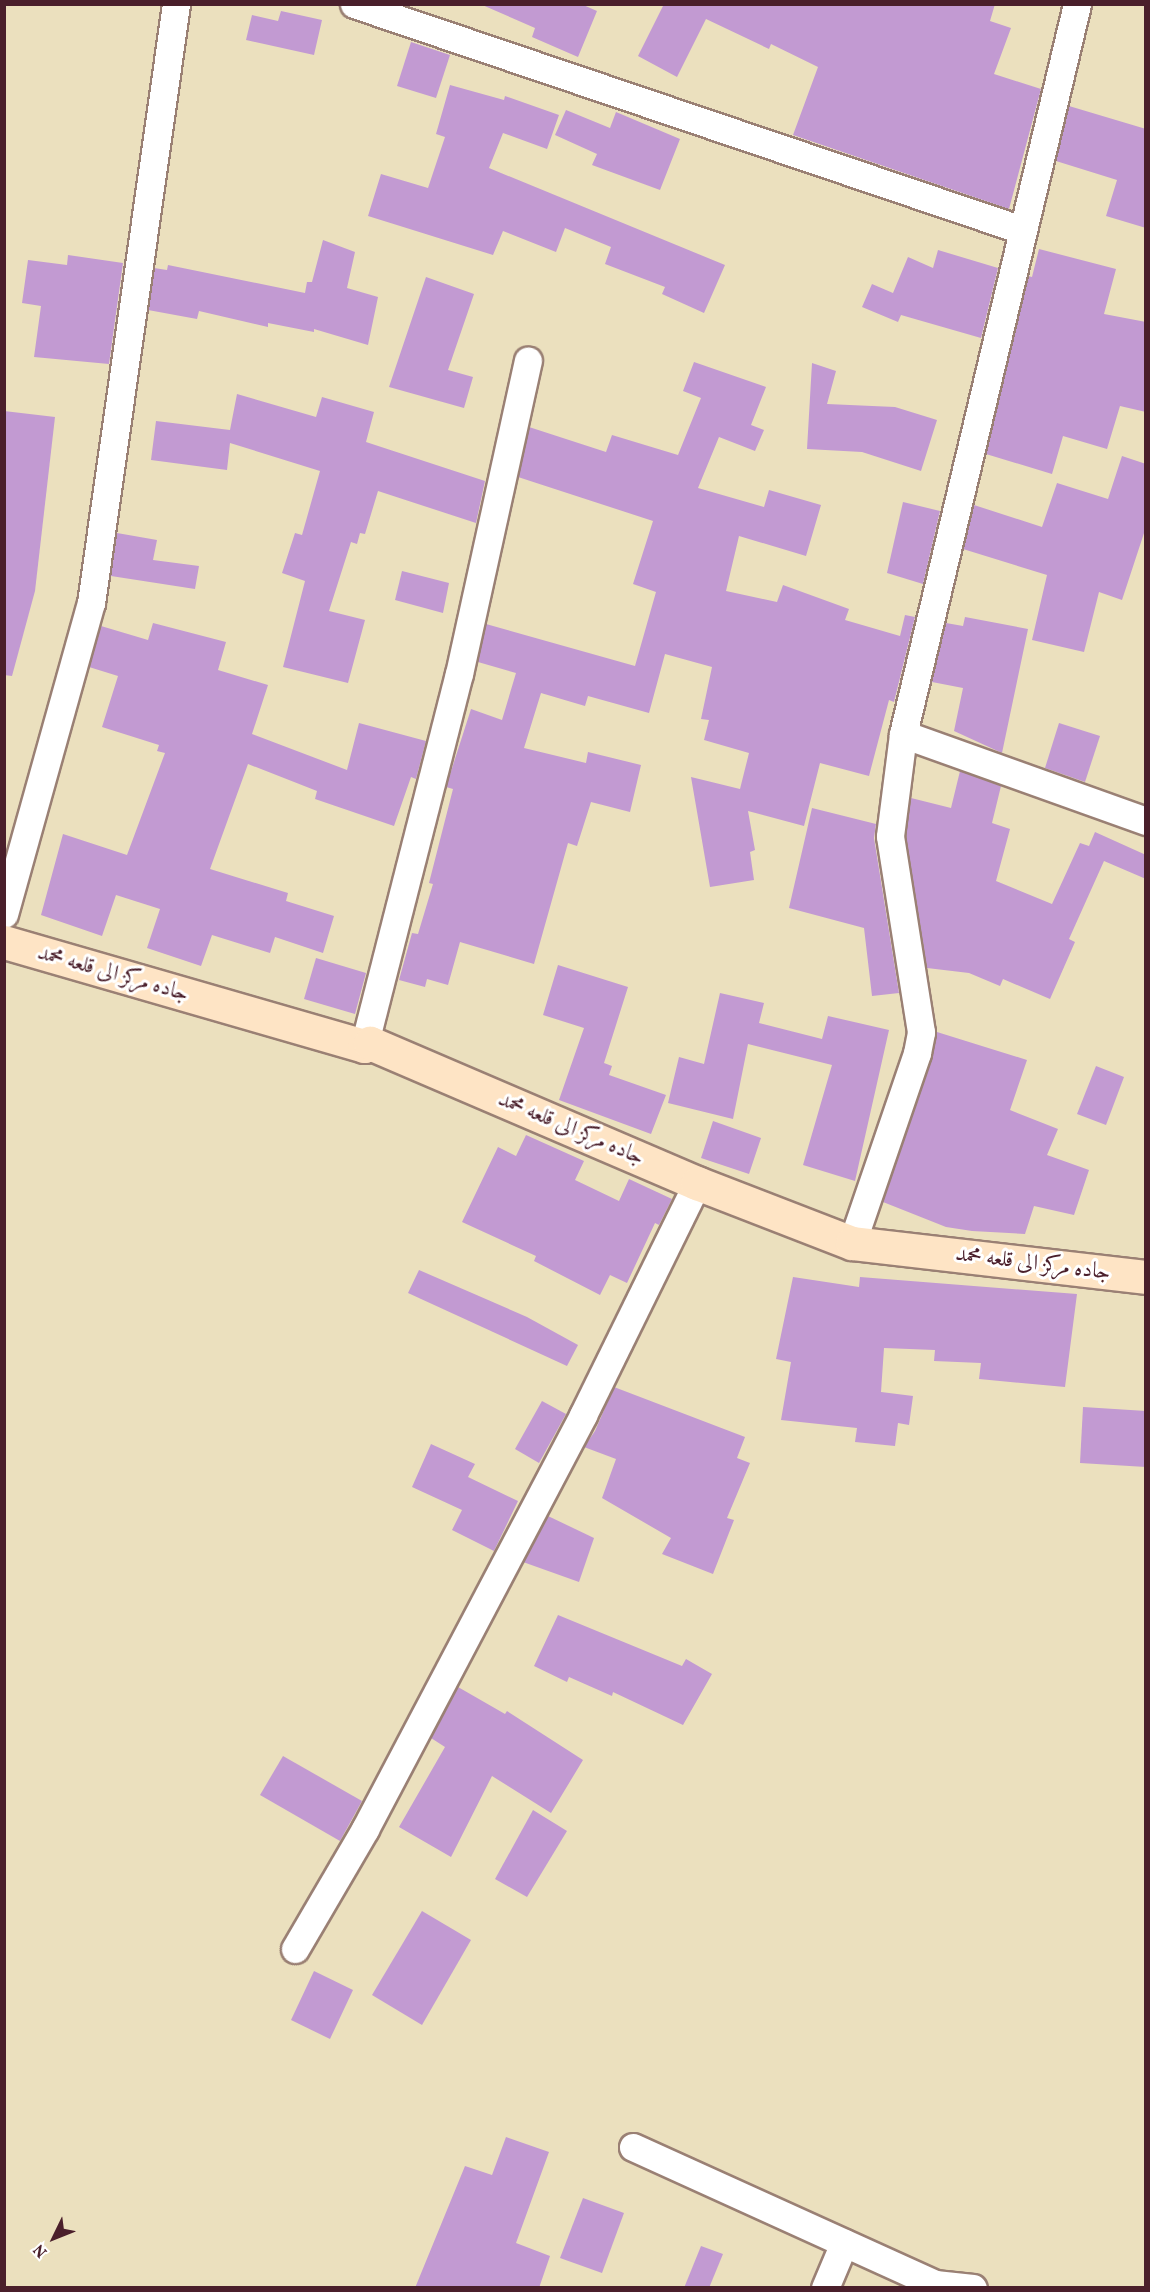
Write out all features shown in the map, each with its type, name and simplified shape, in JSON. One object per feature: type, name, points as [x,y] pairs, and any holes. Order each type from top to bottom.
[{"type":"street","points":[[4,914],[91,603],[176,4]]},
{"type":"street","points":[[354,4],[1022,230]]},
{"type":"street","points":[[852,1243],[917,1053],[921,1032],[921,1013],[890,837],[903,734],[1077,4]]},
{"type":"street","points":[[364,1046],[459,674],[528,360]]},
{"type":"street","points":[[903,734],[1146,821]]},
{"type":"street","name":"جاده مرکز الی قلعه محمد","points":[[4,942],[364,1046],[370,1043],[697,1183],[852,1243],[1146,1277]]},
{"type":"street","points":[[294,1949],[365,1829],[549,1479],[697,1183]]},
{"type":"street","points":[[633,2147],[935,2284],[973,2288]]},
{"type":"street","points":[[825,2288],[844,2243]]},
{"type":"building","points":[[480,4],[581,4],[597,11],[578,57],[532,37],[535,28]]},
{"type":"building","points":[[664,4],[995,4],[990,21],[1011,28],[994,74],[1041,89],[1009,209],[793,135],[818,67],[771,44],[769,49],[706,19],[677,77],[638,56]]},
{"type":"building","points":[[281,11],[322,20],[314,55],[246,40],[252,15],[278,21]]},
{"type":"building","points":[[411,42],[450,55],[436,98],[397,86]]},
{"type":"building","points":[[450,85],[504,100],[505,96],[559,115],[547,149],[503,133],[489,168],[725,265],[704,313],[662,294],[665,287],[605,264],[611,247],[565,228],[556,252],[503,231],[493,255],[368,216],[381,174],[428,188],[445,137],[436,134]]},
{"type":"building","points":[[1069,106],[1146,129],[1146,228],[1106,216],[1117,180],[1056,161]]},
{"type":"building","points":[[566,110],[610,128],[616,112],[680,139],[660,190],[592,165],[597,154],[555,135]]},
{"type":"building","points":[[323,240],[355,252],[347,288],[378,297],[368,345],[314,329],[314,332],[268,323],[268,327],[199,311],[197,319],[148,310],[154,268],[167,270],[168,265],[305,293],[307,282],[312,282]]},
{"type":"building","points":[[1039,249],[1116,269],[1104,314],[1146,322],[1146,412],[1120,406],[1107,449],[1063,436],[1052,474],[986,454],[1028,276],[1032,277]]},
{"type":"building","points":[[938,250],[998,268],[981,338],[901,315],[898,322],[862,307],[872,284],[893,293],[908,257],[933,268]]},
{"type":"building","points":[[68,255],[123,263],[109,364],[34,357],[41,306],[22,303],[28,260],[67,265]]},
{"type":"building","points":[[426,277],[474,294],[448,370],[473,377],[464,408],[389,387]]},
{"type":"building","points":[[694,362],[766,387],[751,425],[764,430],[755,451],[719,437],[698,488],[764,507],[769,490],[821,505],[806,556],[739,536],[726,591],[777,602],[783,585],[849,609],[845,620],[900,636],[905,615],[915,617],[894,702],[889,700],[869,776],[820,763],[804,826],[748,811],[755,850],[750,852],[754,880],[710,887],[691,777],[740,789],[749,753],[704,740],[709,720],[701,719],[712,667],[665,654],[649,713],[588,696],[585,706],[541,693],[524,748],[586,763],[588,752],[641,765],[630,812],[591,802],[577,846],[568,843],[534,964],[460,942],[448,985],[427,979],[425,987],[399,980],[412,933],[418,934],[433,884],[429,883],[453,789],[446,787],[471,709],[502,720],[516,673],[478,662],[486,624],[635,666],[656,592],[633,584],[653,521],[518,477],[529,427],[606,452],[612,435],[678,455],[701,398],[683,391]]},
{"type":"building","points":[[812,363],[836,371],[827,404],[895,407],[937,420],[921,471],[862,452],[807,449]]},
{"type":"building","points":[[237,394],[316,417],[322,397],[374,412],[366,442],[485,481],[476,523],[378,491],[365,534],[360,533],[357,544],[351,542],[329,611],[365,620],[348,683],[283,667],[305,581],[282,573],[295,533],[302,535],[320,471],[230,443],[227,470],[151,460],[156,421],[230,430]]},
{"type":"building","points":[[4,411],[55,417],[35,591],[12,676],[4,675]]},
{"type":"building","points":[[1122,456],[1146,464],[1146,527],[1122,600],[1099,592],[1084,652],[1032,640],[1047,575],[963,549],[974,505],[1042,527],[1057,483],[1108,499]]},
{"type":"building","points":[[903,502],[940,511],[923,584],[887,573]]},
{"type":"building","points":[[117,533],[157,540],[153,560],[199,566],[195,589],[111,576]]},
{"type":"building","points":[[402,571],[449,583],[443,613],[395,600]]},
{"type":"building","points":[[965,617],[1028,629],[1002,753],[954,731],[963,688],[932,682],[946,623],[963,626]]},
{"type":"building","points":[[153,623],[226,642],[218,670],[268,685],[252,734],[347,770],[359,723],[426,741],[416,779],[411,777],[394,826],[315,799],[317,791],[248,764],[210,869],[288,893],[286,901],[334,916],[323,953],[275,937],[270,953],[212,935],[201,966],[147,948],[160,909],[116,895],[102,936],[41,915],[63,834],[127,855],[165,753],[157,751],[159,745],[102,727],[118,676],[89,667],[101,626],[148,640]]},
{"type":"building","points":[[1059,723],[1100,736],[1085,782],[1045,768]]},
{"type":"building","points":[[960,771],[1001,786],[992,823],[1010,829],[996,881],[1052,904],[1080,843],[1089,846],[1095,832],[1146,855],[1146,879],[1104,861],[1069,939],[1075,942],[1050,999],[1003,979],[1000,986],[969,973],[927,968],[906,836],[911,798],[951,808]]},
{"type":"building","points":[[812,808],[876,824],[874,838],[899,993],[872,996],[864,928],[789,908]]},
{"type":"building","points":[[316,958],[366,973],[355,1014],[304,999]]},
{"type":"building","points":[[558,965],[628,987],[604,1063],[612,1066],[609,1075],[666,1095],[651,1134],[559,1100],[584,1028],[543,1015]]},
{"type":"building","points":[[720,993],[764,1003],[759,1023],[822,1039],[828,1016],[889,1030],[855,1181],[803,1165],[832,1065],[748,1044],[733,1119],[668,1103],[679,1057],[704,1064]]},
{"type":"building","points":[[937,1032],[1027,1060],[1010,1110],[1058,1129],[1047,1155],[1089,1170],[1074,1215],[1034,1206],[1025,1234],[972,1231],[946,1227],[883,1202],[932,1058]]},
{"type":"building","points":[[1096,1066],[1124,1077],[1106,1125],[1077,1114]]},
{"type":"building","points":[[713,1121],[761,1138],[749,1174],[701,1158]]},
{"type":"building","points":[[526,1135],[584,1161],[575,1180],[619,1201],[629,1179],[672,1199],[659,1225],[655,1223],[627,1283],[610,1275],[600,1295],[534,1261],[536,1256],[462,1222],[498,1147],[516,1156]]},
{"type":"building","points":[[419,1270],[527,1317],[578,1345],[567,1366],[408,1293]]},
{"type":"building","points":[[793,1277],[859,1287],[860,1277],[1077,1294],[1065,1387],[979,1379],[981,1363],[934,1361],[935,1350],[884,1348],[881,1392],[913,1396],[909,1425],[898,1423],[895,1446],[855,1442],[857,1428],[781,1420],[791,1362],[776,1359]]},
{"type":"building","points":[[614,1387],[745,1437],[737,1458],[750,1463],[727,1518],[734,1520],[713,1574],[662,1554],[671,1538],[602,1498],[616,1459],[584,1447],[595,1431]]},
{"type":"building","points":[[542,1401],[566,1414],[539,1463],[515,1449]]},
{"type":"building","points":[[1083,1407],[1146,1411],[1146,1467],[1080,1463]]},
{"type":"building","points":[[431,1444],[475,1464],[468,1477],[518,1501],[494,1551],[452,1530],[462,1510],[412,1487]]},
{"type":"building","points":[[548,1516],[594,1538],[579,1582],[523,1562]]},
{"type":"building","points":[[558,1615],[682,1666],[686,1659],[712,1674],[683,1725],[613,1692],[612,1696],[569,1677],[567,1682],[534,1666]]},
{"type":"building","points":[[458,1687],[505,1714],[507,1711],[583,1760],[551,1813],[492,1776],[451,1857],[399,1827],[445,1747],[431,1738]]},
{"type":"building","points":[[283,1756],[362,1801],[340,1841],[260,1795]]},
{"type":"building","points":[[533,1810],[567,1831],[527,1897],[495,1879]]},
{"type":"building","points":[[422,1911],[471,1940],[422,2025],[372,1995]]},
{"type":"building","points":[[314,1971],[353,1990],[330,2039],[291,2020]]},
{"type":"building","points":[[506,2137],[549,2152],[516,2243],[550,2256],[539,2288],[415,2288],[465,2166],[492,2175]]},
{"type":"building","points":[[583,2198],[624,2213],[602,2273],[560,2258]]},
{"type":"building","points":[[701,2246],[723,2254],[709,2288],[684,2288]]}]
